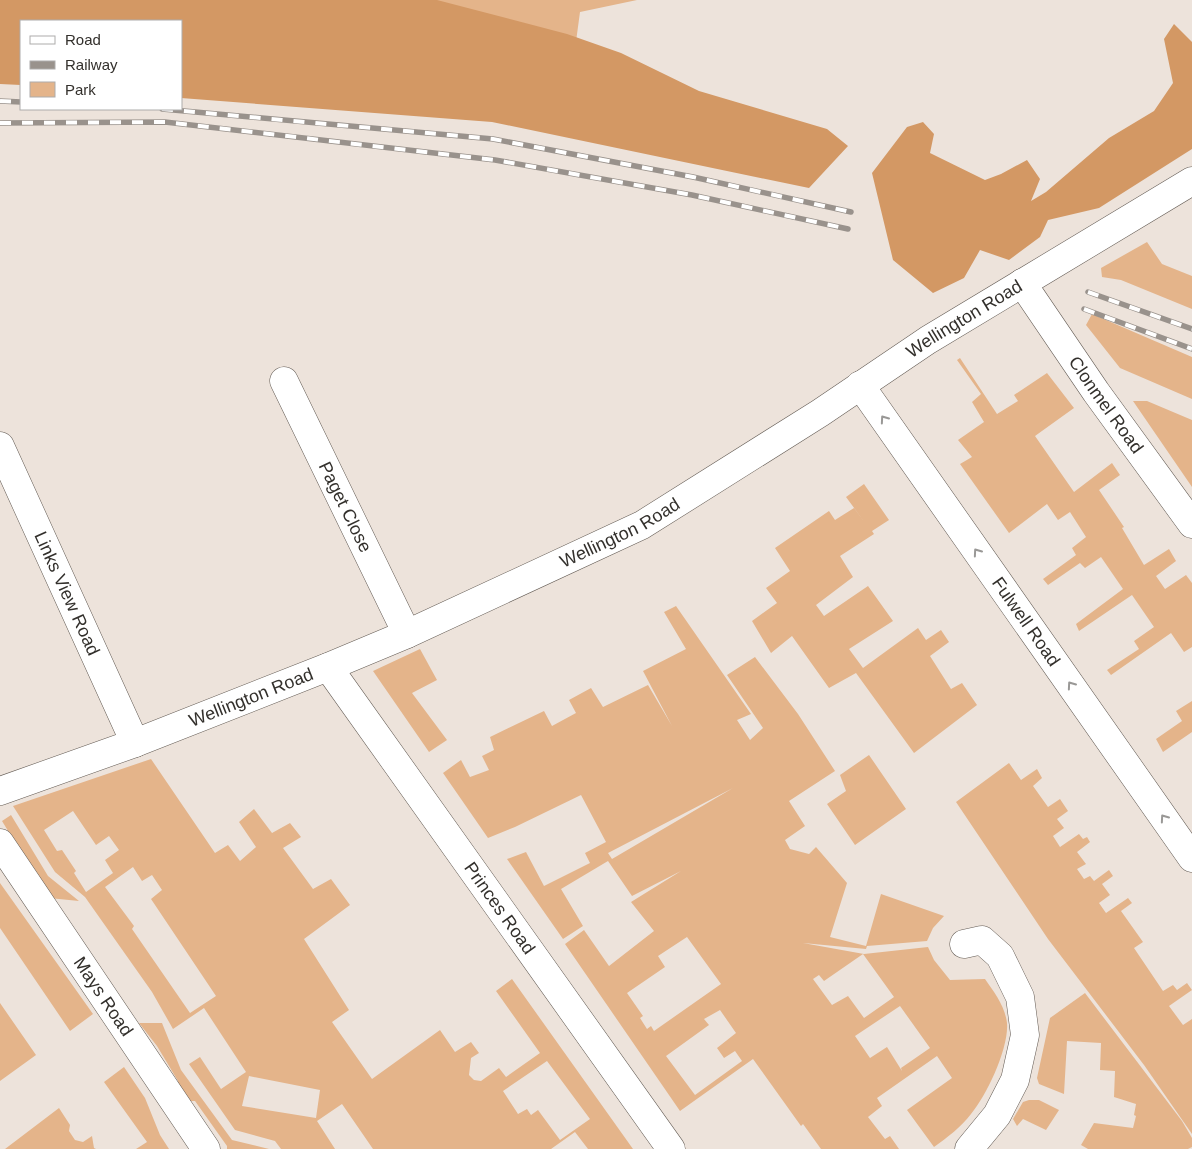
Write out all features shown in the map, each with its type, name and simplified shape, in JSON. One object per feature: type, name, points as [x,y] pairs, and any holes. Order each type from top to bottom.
[{"type":"street","name":"Wellington Road","points":[[0,791],[135,743],[328,668],[407,634],[642,524],[928,340],[1192,181]]},
{"type":"street","name":"Clonmel Road","points":[[1022,283],[1096,392],[1192,524]]},
{"type":"street","name":"Paget Close","points":[[284,381],[407,634]]},
{"type":"street","name":"Fulwell Road","points":[[860,385],[1192,858]]},
{"type":"street","name":"Links View Road","points":[[0,446],[135,743]]},
{"type":"street","name":"Princes Road","points":[[328,668],[671,1149]]},
{"type":"street","name":"Mays Road","points":[[0,843],[206,1149]]},
{"type":"street","points":[[964,944],[982,940],[1000,956],[1020,997],[1025,1036],[1015,1080],[997,1115],[969,1149]]},
{"type":"green space","points":[[199,0],[637,0],[580,12],[575,49]]},
{"type":"green space","points":[[1147,242],[1162,264],[1192,276],[1192,309],[1121,280],[1102,277],[1101,268]]},
{"type":"green space","points":[[1092,314],[1192,357],[1192,399],[1120,368],[1086,325]]},
{"type":"green space","points":[[960,358],[997,414],[1018,401],[1014,395],[1047,373],[1074,408],[1035,436],[1074,492],[1112,463],[1120,475],[1099,490],[1124,527],[1122,528],[1144,565],[1169,549],[1176,561],[1156,576],[1165,589],[1186,575],[1192,583],[1192,647],[1184,652],[1171,633],[1111,675],[1107,670],[1139,649],[1134,641],[1154,627],[1132,595],[1079,631],[1076,624],[1123,589],[1101,557],[1085,568],[1080,563],[1048,585],[1043,579],[1076,555],[1072,548],[1086,537],[1070,512],[1058,520],[1047,504],[1009,533],[960,464],[972,457],[958,440],[984,422],[972,402],[981,394],[957,360]]},
{"type":"green space","points":[[1133,401],[1147,401],[1192,420],[1192,487]]},
{"type":"green space","points":[[864,484],[889,520],[872,531],[874,534],[840,556],[853,577],[816,605],[824,616],[868,586],[893,621],[849,649],[863,668],[918,628],[926,640],[941,630],[949,642],[930,656],[951,689],[962,683],[977,705],[914,753],[856,673],[829,688],[792,636],[771,653],[752,621],[777,603],[766,588],[790,571],[775,548],[829,511],[835,520],[854,508],[866,524],[846,497]]},
{"type":"green space","points":[[676,606],[751,714],[737,720],[750,740],[763,728],[727,675],[755,657],[798,714],[835,771],[789,801],[805,826],[785,840],[790,849],[809,854],[816,847],[847,883],[830,937],[866,946],[881,894],[944,916],[933,928],[927,941],[867,946],[866,949],[803,943],[864,954],[928,947],[934,960],[950,980],[985,979],[1002,1005],[1006,1017],[1007,1033],[996,1071],[984,1095],[967,1119],[954,1132],[934,1147],[907,1110],[952,1078],[937,1056],[877,1098],[882,1106],[868,1117],[885,1139],[890,1136],[899,1149],[821,1149],[803,1124],[801,1126],[753,1059],[680,1111],[565,944],[584,930],[609,966],[654,931],[631,902],[681,871],[632,896],[608,861],[561,889],[583,926],[563,939],[507,859],[526,852],[544,886],[590,863],[585,853],[606,842],[581,795],[488,838],[443,773],[461,760],[470,777],[489,770],[482,756],[494,750],[490,737],[544,711],[552,726],[576,713],[569,700],[591,688],[603,707],[648,685],[672,726],[643,671],[686,649],[664,612]],"holes":[[[733,788],[612,859],[608,853]],[[687,937],[721,984],[654,1031],[651,1026],[647,1029],[640,1018],[643,1016],[627,993],[665,967],[658,956]],[[863,954],[894,997],[864,1018],[848,996],[832,1005],[813,979],[819,975],[824,981]],[[900,1006],[930,1048],[901,1068],[902,1071],[887,1047],[870,1058],[855,1036]],[[720,1010],[736,1033],[717,1048],[724,1058],[735,1051],[742,1061],[695,1095],[666,1056],[709,1025],[704,1019]]]},
{"type":"green space","points":[[420,649],[437,680],[412,693],[447,740],[429,752],[373,671]]},
{"type":"green space","points":[[1192,701],[1192,732],[1163,752],[1156,739],[1182,721],[1176,711]]},
{"type":"green space","points":[[869,755],[906,809],[855,845],[827,804],[846,791],[840,775]]},
{"type":"green space","points":[[151,759],[215,853],[228,845],[240,861],[256,847],[239,822],[254,809],[272,833],[290,823],[301,837],[283,848],[313,889],[331,879],[350,905],[304,939],[349,1010],[332,1022],[372,1079],[440,1030],[455,1052],[471,1042],[479,1053],[471,1058],[469,1075],[474,1080],[481,1081],[499,1068],[506,1077],[540,1053],[496,991],[512,979],[633,1149],[588,1149],[575,1132],[551,1149],[373,1149],[342,1104],[317,1121],[335,1149],[281,1149],[275,1141],[235,1130],[189,1064],[200,1057],[221,1089],[246,1072],[204,1008],[173,1029],[152,992],[85,897],[55,872],[13,806]],"holes":[[[73,811],[96,845],[109,836],[119,850],[105,860],[113,873],[86,892],[74,873],[76,871],[62,850],[57,851],[44,830]],[[133,867],[142,881],[152,875],[162,890],[151,899],[216,996],[190,1013],[132,929],[134,926],[105,887]],[[547,1061],[590,1119],[560,1140],[538,1110],[531,1115],[527,1109],[518,1114],[503,1091]],[[249,1076],[320,1090],[316,1118],[242,1106]]]},
{"type":"green space","points":[[1009,763],[1021,780],[1037,769],[1042,778],[1033,786],[1048,807],[1060,799],[1068,811],[1057,819],[1064,828],[1053,836],[1060,847],[1079,834],[1083,839],[1087,837],[1090,842],[1077,852],[1086,864],[1077,869],[1084,879],[1090,876],[1094,881],[1109,870],[1113,876],[1102,884],[1110,895],[1099,903],[1106,913],[1128,898],[1132,903],[1121,911],[1143,942],[1134,948],[1163,991],[1173,985],[1177,990],[1187,983],[1192,990],[1169,1006],[1183,1025],[1192,1019],[1192,1134],[1144,1065],[1048,939],[956,802]]},
{"type":"green space","points":[[11,815],[48,876],[79,901],[49,898],[2,821]]},
{"type":"green space","points":[[0,883],[93,1014],[70,1031],[0,928]]},
{"type":"green space","points":[[1085,993],[1182,1121],[1192,1138],[1192,1147],[1188,1149],[1088,1149],[1081,1145],[1094,1123],[1133,1128],[1136,1116],[1134,1115],[1136,1104],[1114,1097],[1115,1071],[1100,1070],[1101,1043],[1067,1041],[1064,1094],[1039,1084],[1037,1078],[1050,1018]]},
{"type":"green space","points":[[0,1003],[36,1055],[0,1081]]},
{"type":"green space","points":[[139,1023],[162,1023],[181,1070],[232,1140],[269,1149],[227,1149],[227,1146],[195,1101],[183,1101],[175,1090],[178,1081],[157,1046]]},
{"type":"green space","points":[[124,1067],[145,1098],[160,1135],[169,1149],[136,1149],[147,1142],[104,1082]]},
{"type":"green space","points":[[1039,1100],[1059,1110],[1046,1130],[1023,1119],[1017,1126],[1013,1119],[1023,1102]]},
{"type":"green space","points":[[59,1108],[70,1125],[69,1131],[75,1140],[83,1142],[92,1136],[94,1148],[96,1149],[5,1149]]},
{"type":"shaded area","points":[[0,0],[437,0],[567,34],[621,53],[699,91],[827,129],[848,146],[809,188],[492,122],[182,98],[182,20],[20,20],[20,85],[0,84]]},
{"type":"shaded area","points":[[1174,24],[1192,42],[1192,149],[1099,208],[1048,220],[1040,237],[1009,260],[980,250],[964,278],[933,293],[893,260],[872,173],[907,127],[923,122],[934,134],[930,153],[985,180],[1027,160],[1040,179],[1031,201],[1046,192],[1109,138],[1154,111],[1173,83],[1164,39]]},
{"type":"railway","points":[[0,101],[20,102]]},
{"type":"railway","points":[[173,110],[493,139],[693,177],[851,212]]},
{"type":"railway","points":[[0,123],[165,122],[495,160],[692,195],[848,229]]},
{"type":"railway","points":[[1088,292],[1192,329]]},
{"type":"railway","points":[[1084,309],[1192,349]]}]
